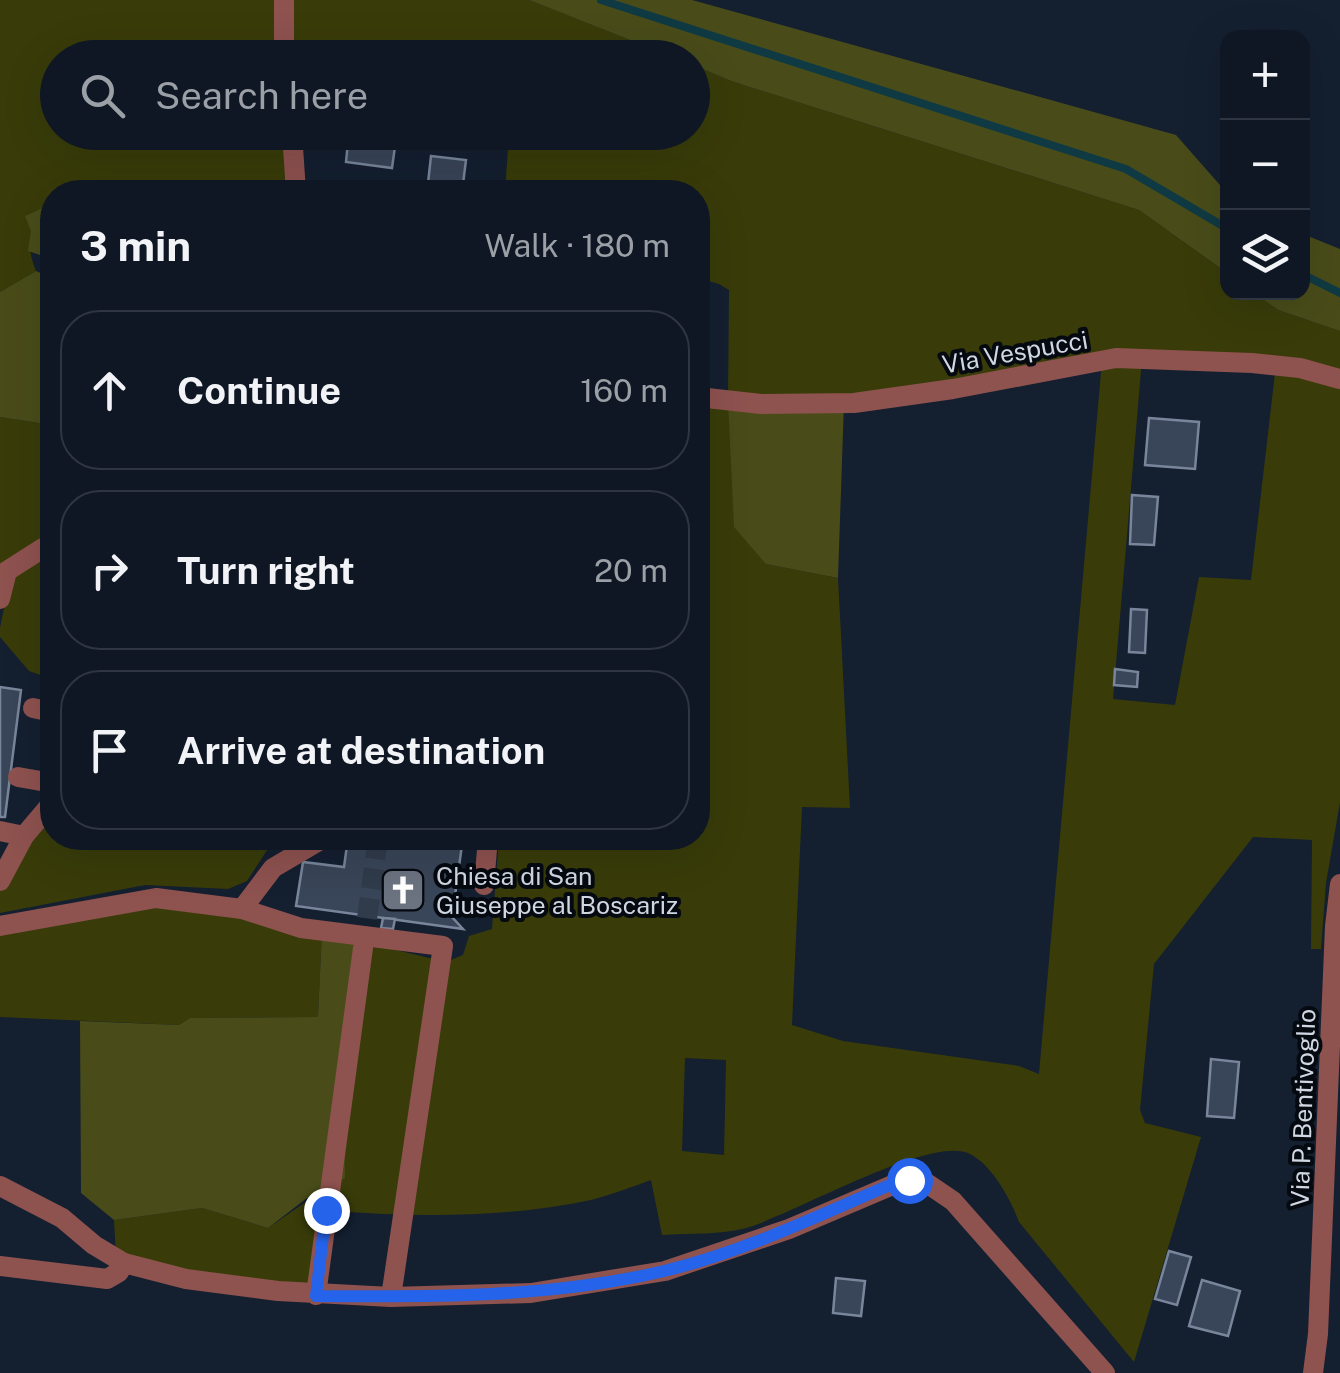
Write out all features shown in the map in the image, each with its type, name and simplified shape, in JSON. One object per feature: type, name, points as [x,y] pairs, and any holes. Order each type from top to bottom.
[{"type":"street","points":[[284,0],[284,40]]},
{"type":"street","points":[[293,150],[295,180]]},
{"type":"street","name":"Via Vespucci","points":[[710,398],[761,404],[854,403],[1116,358],[1252,362],[1300,368],[1340,379]]},
{"type":"street","points":[[0,599],[7,570],[40,551]]},
{"type":"street","points":[[18,777],[40,782]]},
{"type":"street","points":[[0,881],[24,836],[40,817]]},
{"type":"street","points":[[0,831],[24,836]]},
{"type":"street","points":[[242,909],[273,868],[304,850]]},
{"type":"street","points":[[484,886],[487,850]]},
{"type":"street","name":"Via P. Bentivoglio","points":[[1317,1373],[1334,946],[1340,884]]},
{"type":"street","points":[[0,926],[156,898],[242,909],[300,928],[442,946],[391,1297]]},
{"type":"street","points":[[316,1296],[363,948]]},
{"type":"street","points":[[0,1186],[62,1218],[94,1245],[124,1263],[186,1280],[316,1296],[391,1297],[532,1293],[665,1271],[788,1229],[892,1184],[918,1180],[953,1201],[1105,1373]]},
{"type":"street","points":[[0,1266],[107,1279],[119,1272],[124,1263]]},
{"type":"shaded area","points":[[0,0],[529,0],[630,40],[40,40],[40,150],[293,150],[295,180],[40,180],[40,222],[30,243],[36,271],[0,292]]},
{"type":"shaded area","points":[[710,72],[1139,210],[1220,268],[1220,300],[1264,300],[1278,310],[1340,331],[1340,802],[1326,883],[1321,949],[1311,949],[1312,840],[1253,837],[1154,964],[1140,1110],[1145,1123],[1201,1137],[1134,1362],[1019,1222],[1006,1194],[986,1166],[970,1154],[951,1151],[894,1165],[768,1220],[726,1232],[662,1235],[651,1180],[591,1200],[526,1210],[425,1215],[326,1210],[316,1295],[116,1258],[114,1220],[202,1208],[268,1228],[329,1186],[371,944],[446,962],[463,955],[469,936],[492,929],[498,850],[710,850],[710,398],[728,400],[729,290],[710,281],[710,180],[506,180],[508,150],[710,150]],"holes":[[[1142,359],[1275,373],[1251,580],[1199,577],[1175,705],[1113,699]],[[1102,361],[1039,1074],[1019,1066],[843,1041],[792,1025],[802,807],[850,808],[838,578],[766,564],[728,400],[953,389]],[[685,1058],[726,1060],[724,1155],[682,1151]]]},
{"type":"shaded area","points":[[0,417],[40,423],[40,548],[0,570]]},
{"type":"shaded area","points":[[40,560],[40,675],[29,671],[0,637],[11,573]]},
{"type":"shaded area","points":[[40,821],[40,850],[267,850],[247,881],[228,889],[145,885],[0,913],[0,881]]},
{"type":"shaded area","points":[[156,898],[322,930],[318,1017],[190,1018],[179,1025],[0,1017],[0,926]]},
{"type":"green space","points":[[529,0],[692,0],[1176,135],[1220,185],[1220,268],[1139,210],[710,72],[710,40],[630,40]]},
{"type":"green space","points":[[40,209],[40,255],[28,251],[31,231],[25,216]]},
{"type":"green space","points":[[1310,237],[1340,249],[1340,331],[1278,310],[1264,300],[1310,300]]},
{"type":"green space","points":[[36,271],[40,273],[40,423],[0,417],[0,292]]},
{"type":"green space","points":[[728,400],[844,403],[838,578],[766,564],[734,527]]},
{"type":"green space","points":[[322,930],[365,936],[343,1086],[345,1178],[307,1198],[268,1228],[202,1208],[114,1220],[81,1193],[80,1021],[179,1025],[190,1018],[318,1017]]},
{"type":"building","points":[[347,150],[394,150],[392,168],[346,162]]},
{"type":"building","points":[[431,156],[466,160],[464,180],[428,180]]},
{"type":"building","points":[[1149,418],[1199,422],[1195,469],[1145,465]]},
{"type":"building","points":[[1132,495],[1158,497],[1154,545],[1130,544]]},
{"type":"building","points":[[1131,609],[1147,610],[1145,653],[1129,652]]},
{"type":"building","points":[[1115,669],[1138,672],[1137,687],[1114,685]]},
{"type":"building","points":[[0,687],[21,690],[5,817],[0,817]]},
{"type":"building","points":[[346,850],[461,850],[452,917],[463,929],[296,906],[303,862],[344,867]]},
{"type":"building","points":[[383,918],[395,919],[393,929],[381,928]]},
{"type":"building","points":[[1211,1059],[1239,1062],[1234,1118],[1207,1116]]},
{"type":"building","points":[[1169,1251],[1191,1257],[1177,1305],[1155,1299]]},
{"type":"building","points":[[836,1278],[865,1281],[861,1316],[833,1313]]},
{"type":"building","points":[[1202,1280],[1240,1291],[1228,1336],[1189,1326]]},
{"type":"waterway","points":[[601,0],[1126,169],[1220,224]]},
{"type":"waterway","points":[[1310,278],[1340,293]]},
{"type":"tunnel","points":[[363,948],[376,850]]},
{"type":"place","name":"Chiesa di San Giuseppe al Boscariz","points":[[403,890]]},
{"type":"route","points":[[326,1210],[316,1296],[532,1293],[665,1271],[788,1229],[909,1180]]}]
